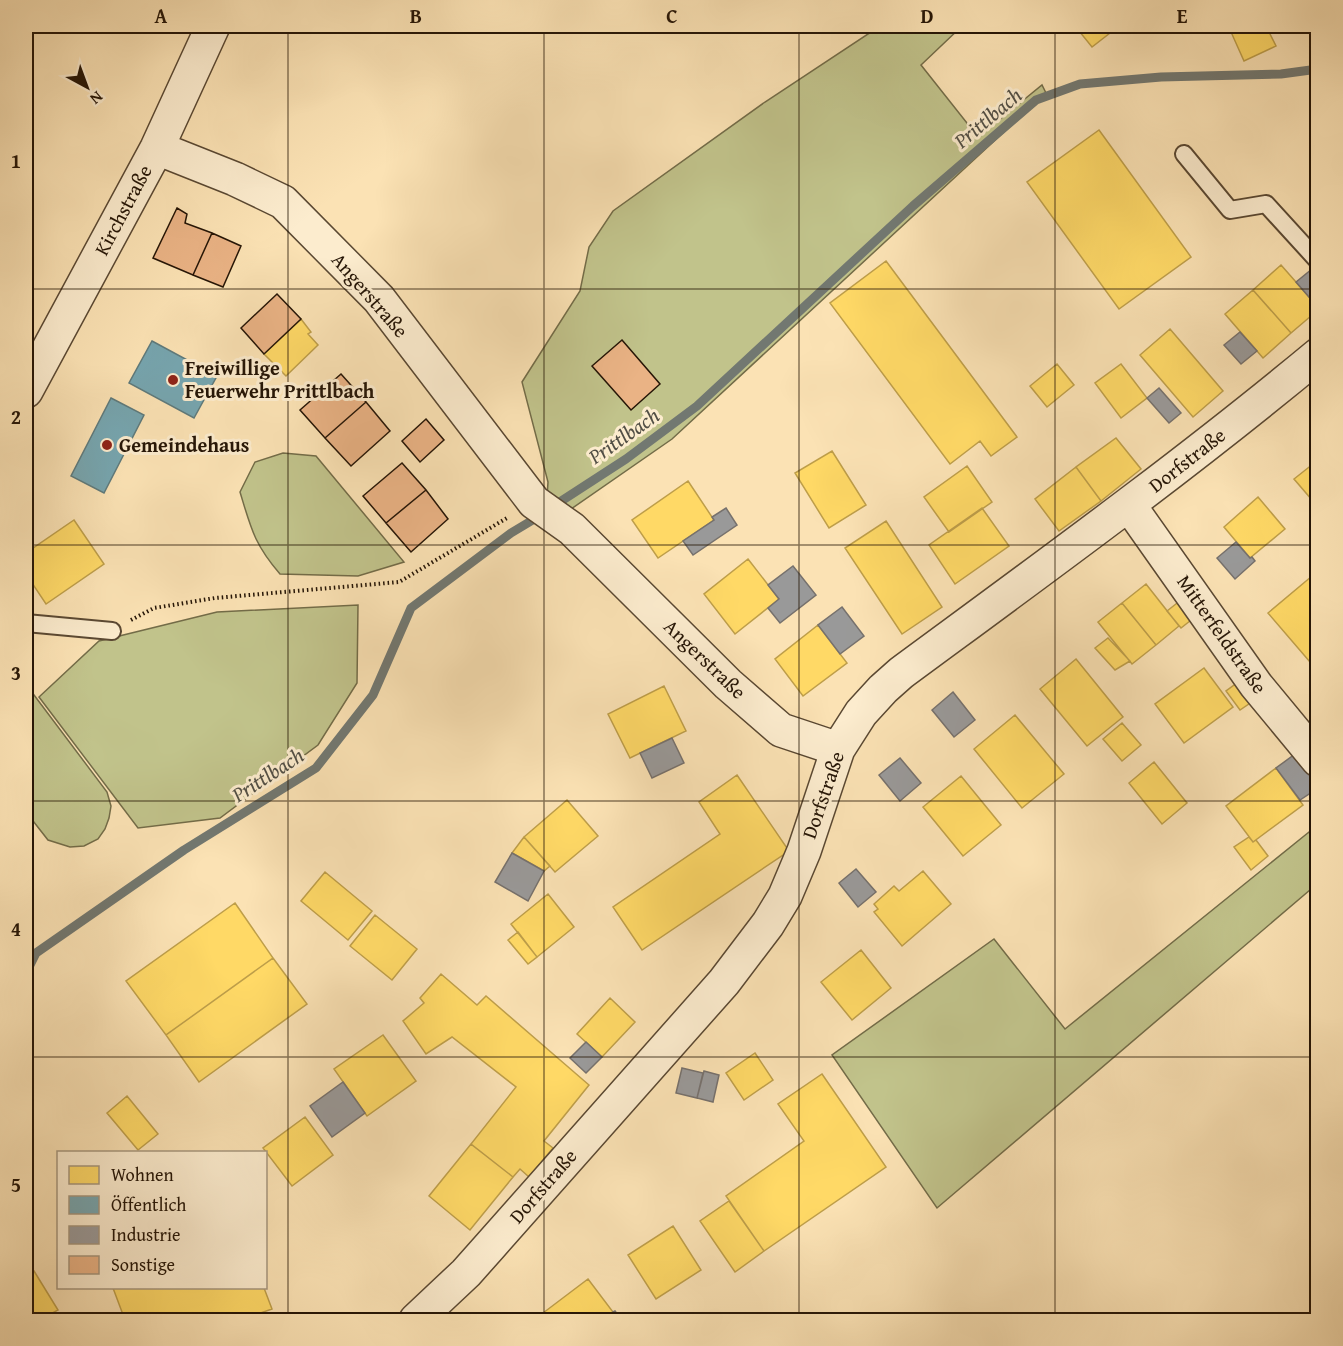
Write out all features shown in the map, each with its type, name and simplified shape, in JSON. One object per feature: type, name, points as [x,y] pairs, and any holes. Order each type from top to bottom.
[{"type":"street","name":"Kirchstraße","points":[[26,391],[156,148],[213,26]]},
{"type":"street","name":"Angerstraße","points":[[156,148],[235,179],[284,202],[379,299],[534,502],[561,521],[728,684],[782,730],[838,749]]},
{"type":"street","name":"Dorfstraße","points":[[416,1320],[482,1255],[724,982],[768,924],[785,896],[804,852],[838,749],[861,713],[882,689],[900,673],[1129,505],[1233,425],[1317,355]]},
{"type":"street","name":"Mitterfeldstraße","points":[[1129,505],[1256,685],[1317,760]]},
{"type":"lane","points":[[1184,154],[1230,210],[1266,204],[1317,261]]},
{"type":"lane","points":[[26,623],[112,631]]},
{"type":"path","points":[[112,631],[154,608],[215,598],[399,582],[534,502]]},
{"type":"green space","points":[[880,26],[962,26],[921,65],[978,137],[1042,85],[1046,93],[672,439],[548,525],[546,512],[548,482],[522,382],[580,291],[589,247],[613,211],[765,102]]},
{"type":"green space","points":[[283,453],[316,456],[404,562],[358,576],[280,574],[259,544],[240,492],[255,462]]},
{"type":"green space","points":[[358,605],[357,683],[318,745],[220,818],[138,828],[39,697],[99,641],[217,612]]},
{"type":"green space","points":[[31,691],[107,792],[111,806],[105,829],[98,839],[84,846],[70,847],[48,840],[26,812],[26,695]]},
{"type":"green space","points":[[1309,832],[1317,844],[1317,884],[937,1208],[832,1055],[994,939],[1065,1029]]},
{"type":"building: Wohnen","points":[[1075,26],[1119,26],[1092,47]]},
{"type":"building: Wohnen","points":[[1245,26],[1266,26],[1276,46],[1244,61],[1231,32]]},
{"type":"building: Wohnen","points":[[1099,130],[1191,257],[1119,309],[1027,182]]},
{"type":"building: Wohnen","points":[[886,261],[1017,437],[991,456],[980,441],[950,464],[830,303]]},
{"type":"building: Wohnen","points":[[1281,265],[1318,307],[1318,310],[1291,333],[1253,290]]},
{"type":"building: Wohnen","points":[[1253,290],[1291,333],[1263,358],[1225,314]]},
{"type":"building: Wohnen","points":[[301,319],[311,332],[308,334],[318,345],[286,376],[264,354]]},
{"type":"building: Wohnen","points":[[1170,329],[1223,391],[1193,417],[1140,355]]},
{"type":"building: Wohnen","points":[[1057,364],[1074,385],[1047,407],[1030,386]]},
{"type":"building: Wohnen","points":[[1121,364],[1147,398],[1121,418],[1095,383]]},
{"type":"building: Wohnen","points":[[1116,438],[1141,469],[1101,501],[1076,467]]},
{"type":"building: Wohnen","points":[[832,451],[866,505],[829,528],[795,473]]},
{"type":"building: Wohnen","points":[[1318,460],[1318,507],[1294,479]]},
{"type":"building: Wohnen","points":[[967,466],[992,502],[949,532],[924,497]]},
{"type":"building: Wohnen","points":[[1076,467],[1101,501],[1059,531],[1035,499]]},
{"type":"building: Wohnen","points":[[688,481],[714,520],[658,558],[632,520]]},
{"type":"building: Wohnen","points":[[1258,497],[1285,529],[1250,558],[1224,527]]},
{"type":"building: Wohnen","points":[[982,508],[1009,546],[955,584],[929,545]]},
{"type":"building: Wohnen","points":[[74,520],[104,564],[46,604],[26,574],[26,553]]},
{"type":"building: Wohnen","points":[[886,521],[942,607],[902,634],[845,548]]},
{"type":"building: Wohnen","points":[[748,559],[779,599],[735,634],[704,594]]},
{"type":"building: Wohnen","points":[[1318,571],[1318,656],[1310,662],[1268,613]]},
{"type":"building: Wohnen","points":[[1146,584],[1179,626],[1156,645],[1122,603]]},
{"type":"building: Wohnen","points":[[1181,600],[1195,617],[1181,628],[1167,611]]},
{"type":"building: Wohnen","points":[[1122,603],[1156,645],[1132,664],[1098,622]]},
{"type":"building: Wohnen","points":[[818,625],[847,663],[803,696],[775,659]]},
{"type":"building: Wohnen","points":[[1108,638],[1130,661],[1115,670],[1095,648]]},
{"type":"building: Wohnen","points":[[1076,659],[1123,717],[1087,746],[1040,689]]},
{"type":"building: Wohnen","points":[[1204,668],[1233,707],[1184,743],[1155,704]]},
{"type":"building: Wohnen","points":[[1241,680],[1256,699],[1240,710],[1226,691]]},
{"type":"building: Wohnen","points":[[664,686],[686,731],[630,758],[608,714]]},
{"type":"building: Wohnen","points":[[1015,715],[1064,774],[1022,808],[974,749]]},
{"type":"building: Wohnen","points":[[1122,723],[1141,745],[1122,761],[1103,739]]},
{"type":"building: Wohnen","points":[[1154,762],[1187,803],[1162,824],[1129,783]]},
{"type":"building: Wohnen","points":[[1276,768],[1303,805],[1253,842],[1226,806]]},
{"type":"building: Wohnen","points":[[737,775],[789,851],[642,950],[613,907],[720,834],[699,802]]},
{"type":"building: Wohnen","points":[[961,776],[1001,825],[963,856],[923,807]]},
{"type":"building: Wohnen","points":[[567,800],[598,836],[555,872],[524,837]]},
{"type":"building: Wohnen","points":[[524,837],[550,866],[544,871],[512,853]]},
{"type":"building: Wohnen","points":[[1249,837],[1253,842],[1256,840],[1268,856],[1251,870],[1234,847]]},
{"type":"building: Wohnen","points":[[923,871],[951,904],[902,946],[874,912],[878,909],[874,904],[894,886],[899,891]]},
{"type":"building: Wohnen","points":[[325,872],[372,911],[348,940],[301,901]]},
{"type":"building: Wohnen","points":[[548,894],[574,927],[537,957],[511,924]]},
{"type":"building: Wohnen","points":[[235,903],[273,958],[166,1035],[126,981]]},
{"type":"building: Wohnen","points":[[375,915],[417,949],[392,980],[350,946]]},
{"type":"building: Wohnen","points":[[518,932],[537,957],[528,964],[508,940]]},
{"type":"building: Wohnen","points":[[861,950],[891,988],[852,1020],[821,982]]},
{"type":"building: Wohnen","points":[[273,958],[307,1004],[199,1082],[166,1035]]},
{"type":"building: Wohnen","points":[[441,974],[477,1005],[486,996],[589,1085],[544,1141],[553,1148],[529,1177],[520,1169],[513,1177],[471,1144],[516,1087],[452,1037],[426,1054],[403,1021],[424,1003],[420,998]]},
{"type":"building: Wohnen","points":[[610,998],[635,1022],[602,1057],[577,1034]]},
{"type":"building: Wohnen","points":[[383,1035],[416,1081],[367,1116],[334,1069]]},
{"type":"building: Wohnen","points":[[755,1053],[773,1080],[744,1100],[726,1073]]},
{"type":"building: Wohnen","points":[[822,1074],[886,1167],[764,1251],[726,1196],[804,1141],[778,1104]]},
{"type":"building: Wohnen","points":[[127,1096],[158,1134],[138,1150],[107,1113]]},
{"type":"building: Wohnen","points":[[305,1117],[333,1155],[292,1186],[263,1148]]},
{"type":"building: Wohnen","points":[[471,1144],[513,1177],[470,1230],[429,1196]]},
{"type":"building: Wohnen","points":[[729,1201],[764,1251],[735,1272],[700,1221]]},
{"type":"building: Wohnen","points":[[673,1226],[701,1270],[656,1299],[628,1255]]},
{"type":"building: Wohnen","points":[[34,1271],[58,1310],[40,1320],[26,1320],[26,1276]]},
{"type":"building: Wohnen","points":[[588,1279],[613,1312],[602,1320],[549,1320],[543,1313]]},
{"type":"building: Wohnen","points":[[113,1289],[264,1289],[272,1309],[240,1320],[125,1320]]},
{"type":"building: Öffentlich","name":"Freiwillige Feuerwehr Prittlbach","points":[[152,341],[217,376],[194,418],[129,383]]},
{"type":"building: Öffentlich","name":"Gemeindehaus","points":[[111,398],[144,415],[104,493],[71,476]]},
{"type":"building: Industrie","points":[[1312,269],[1318,275],[1318,302],[1315,304],[1296,282]]},
{"type":"building: Industrie","points":[[1240,332],[1257,351],[1241,364],[1224,345]]},
{"type":"building: Industrie","points":[[1159,388],[1181,413],[1169,423],[1147,398]]},
{"type":"building: Industrie","points":[[726,508],[737,525],[693,555],[683,541],[714,520],[712,517]]},
{"type":"building: Industrie","points":[[1236,542],[1255,561],[1235,579],[1217,558]]},
{"type":"building: Industrie","points":[[793,566],[816,595],[780,623],[768,608],[779,599],[768,585]]},
{"type":"building: Industrie","points":[[842,607],[864,636],[840,654],[818,625]]},
{"type":"building: Industrie","points":[[953,692],[975,720],[954,737],[932,710]]},
{"type":"building: Industrie","points":[[672,738],[684,763],[652,778],[640,753]]},
{"type":"building: Industrie","points":[[1295,754],[1318,785],[1318,788],[1300,800],[1276,768]]},
{"type":"building: Industrie","points":[[900,758],[921,783],[900,801],[879,775]]},
{"type":"building: Industrie","points":[[512,853],[544,871],[528,901],[495,882]]},
{"type":"building: Industrie","points":[[856,869],[876,892],[858,907],[839,883]]},
{"type":"building: Industrie","points":[[586,1042],[602,1057],[586,1073],[570,1058]]},
{"type":"building: Industrie","points":[[682,1068],[703,1073],[697,1098],[676,1093]]},
{"type":"building: Industrie","points":[[704,1071],[719,1075],[713,1102],[697,1098]]},
{"type":"building: Industrie","points":[[343,1082],[365,1113],[332,1137],[310,1106]]},
{"type":"building: Industrie","points":[[615,1311],[622,1320],[602,1320],[613,1312]]},
{"type":"building: Sonstige","points":[[177,208],[187,214],[185,223],[212,233],[193,275],[153,258]]},
{"type":"building: Sonstige","points":[[212,233],[241,246],[223,287],[193,275]]},
{"type":"building: Sonstige","points":[[277,294],[301,319],[264,354],[241,328]]},
{"type":"building: Sonstige","points":[[622,340],[660,384],[631,410],[592,366]]},
{"type":"building: Sonstige","points":[[341,374],[366,402],[325,438],[300,410]]},
{"type":"building: Sonstige","points":[[366,402],[390,431],[351,466],[325,438]]},
{"type":"building: Sonstige","points":[[426,419],[444,440],[420,462],[402,441]]},
{"type":"building: Sonstige","points":[[402,463],[426,490],[386,523],[363,496]]},
{"type":"building: Sonstige","points":[[426,490],[448,519],[411,552],[386,523]]},
{"type":"waterway","name":"Prittlbach","points":[[552,507],[626,459],[697,406],[913,206],[1036,100],[1080,84],[1161,77],[1281,74],[1318,69]]},
{"type":"waterway","name":"Prittlbach","points":[[26,973],[36,953],[184,850],[316,768],[373,695],[411,608],[511,533],[541,515]]},
{"type":"place","name":"Freiwillige Feuerwehr Prittlbach","points":[[173,380]]},
{"type":"place","name":"Gemeindehaus","points":[[107,445]]}]
